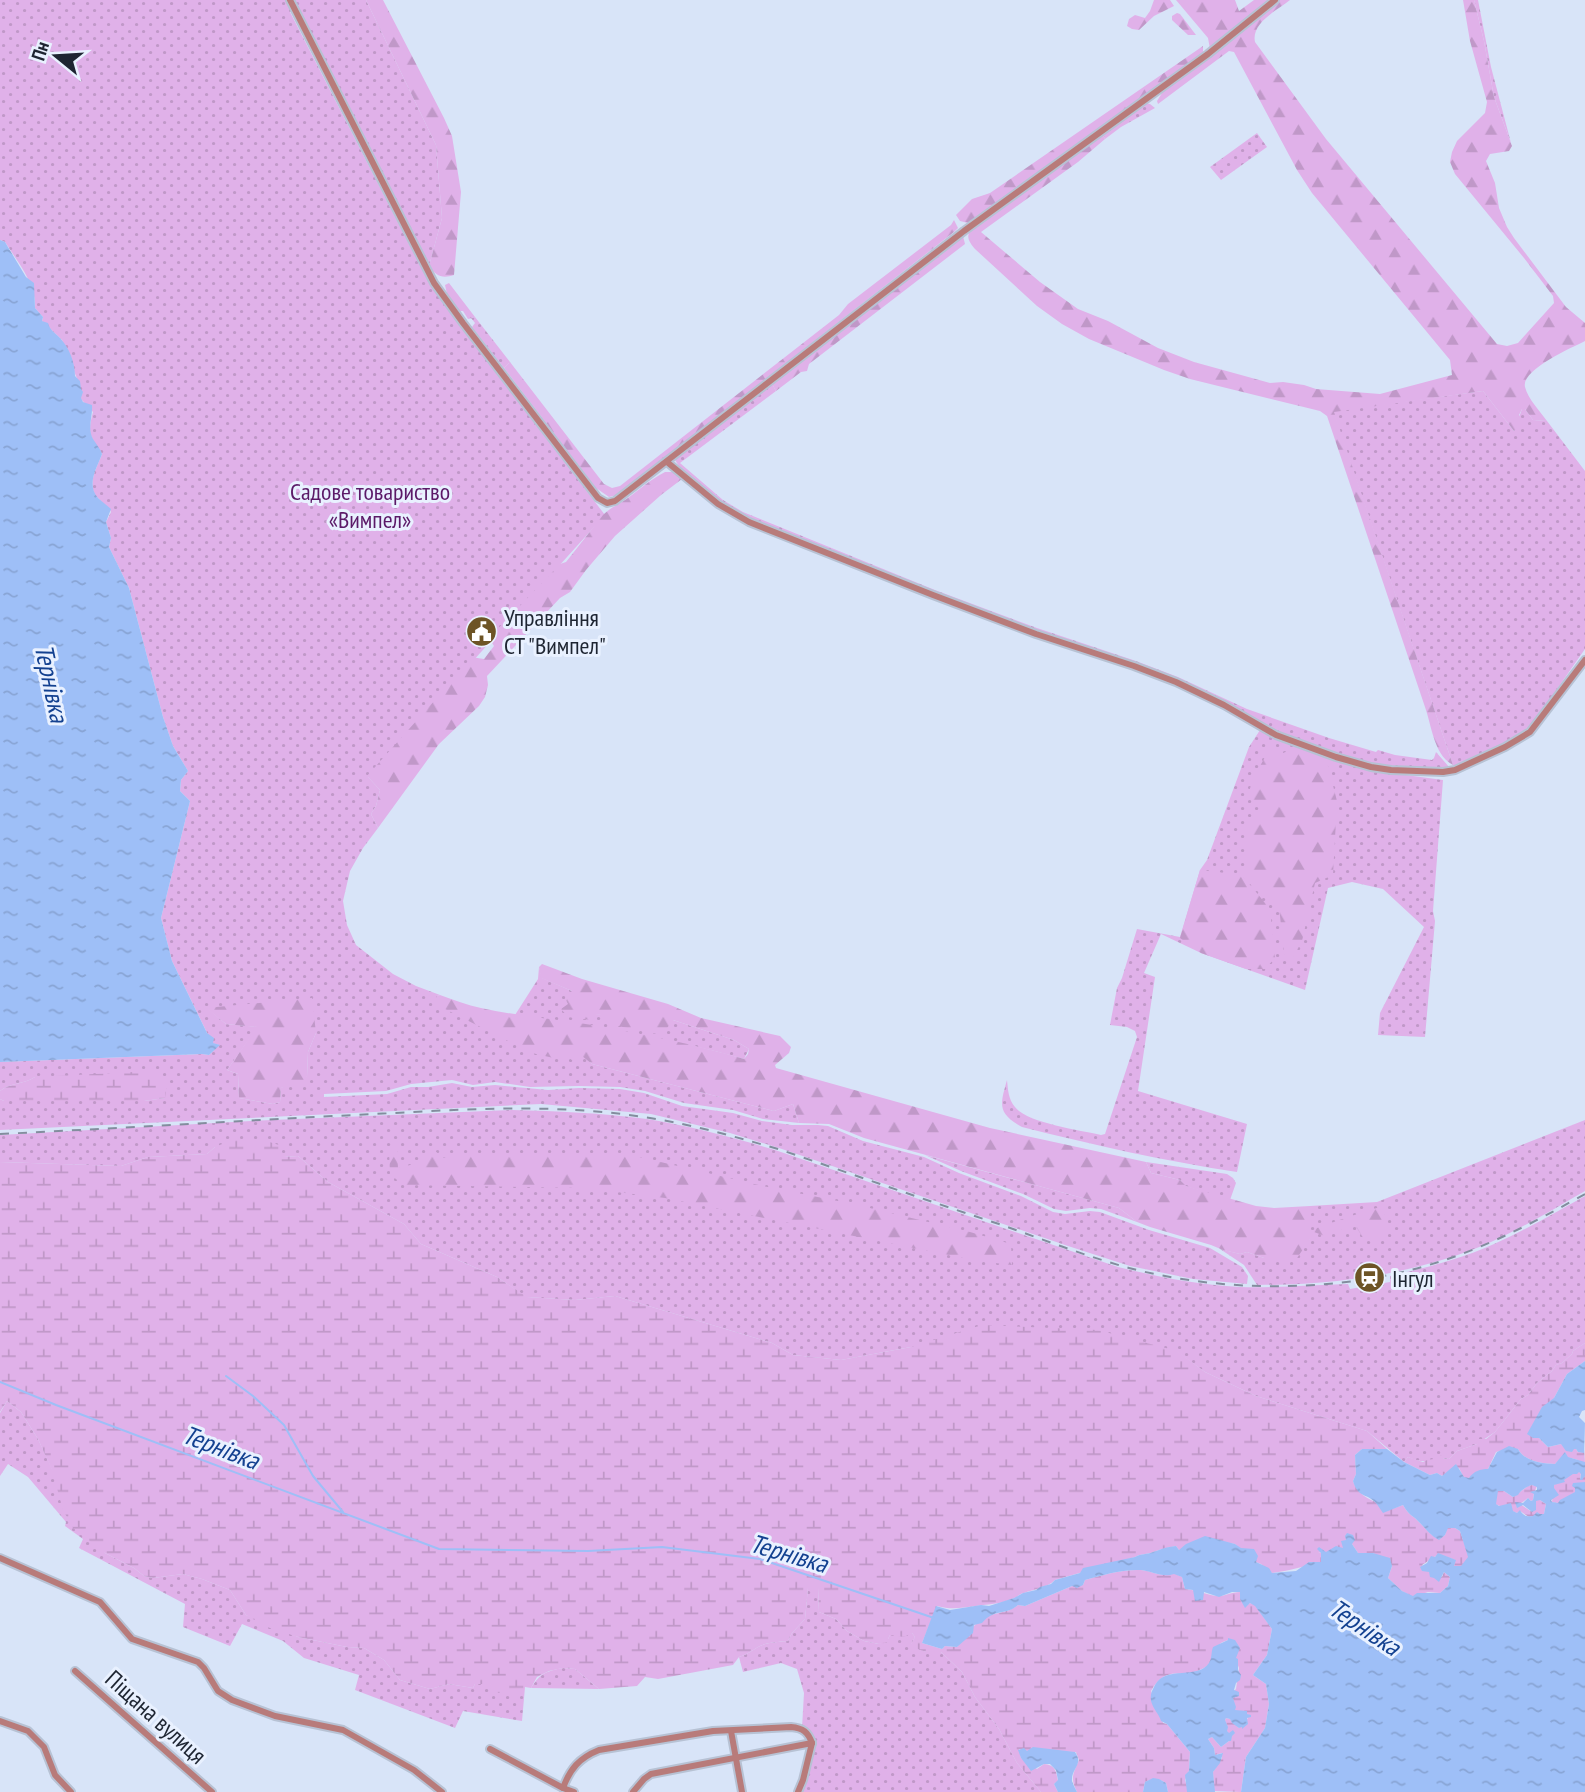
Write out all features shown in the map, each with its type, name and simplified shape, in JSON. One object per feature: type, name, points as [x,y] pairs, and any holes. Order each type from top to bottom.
[{"type":"street","points":[[290,0],[434,283],[598,498],[607,503],[615,501],[667,462],[964,231],[1208,54],[1275,0]]},
{"type":"street","points":[[667,462],[718,504],[749,522],[985,615],[1176,682],[1224,705],[1276,735],[1371,767],[1443,772],[1455,770],[1505,747],[1530,732],[1585,660]]},
{"type":"street","points":[[0,1558],[100,1602],[132,1639],[198,1662],[218,1691],[232,1700],[275,1716],[343,1730],[414,1770],[442,1792]]},
{"type":"street","name":"Піщана вулиця","points":[[75,1671],[212,1792]]},
{"type":"street","points":[[0,1721],[28,1731],[44,1747],[55,1775],[71,1792]]},
{"type":"street","points":[[563,1788],[569,1772],[577,1763],[583,1757],[599,1750],[713,1731],[791,1727],[802,1728],[810,1735],[812,1744],[798,1792]]},
{"type":"street","points":[[731,1731],[742,1792]]},
{"type":"street","points":[[633,1792],[651,1774],[812,1744]]},
{"type":"street","points":[[490,1749],[574,1792]]},
{"type":"green space","name":"Садове товариство «Вимпел»","points":[[0,0],[366,0],[436,145],[442,218],[429,266],[297,9],[290,12],[430,285],[605,515],[368,777],[380,790],[371,814],[378,828],[350,871],[343,901],[347,925],[356,945],[393,974],[564,1055],[582,1055],[592,1064],[774,1111],[793,1104],[799,1123],[763,1119],[733,1110],[684,1103],[645,1091],[620,1087],[530,1087],[495,1082],[473,1085],[452,1080],[411,1084],[386,1091],[324,1094],[324,1097],[387,1094],[411,1087],[452,1083],[472,1087],[495,1085],[548,1090],[620,1089],[644,1093],[682,1106],[733,1113],[762,1121],[828,1126],[863,1141],[924,1157],[1021,1196],[1053,1212],[1100,1212],[1210,1248],[1242,1267],[1248,1276],[1247,1284],[1193,1279],[1130,1266],[779,1148],[651,1114],[541,1104],[0,1130],[0,1099],[144,1101],[165,1098],[35,1077],[0,1091],[0,1062],[209,1055],[219,1045],[212,1043],[172,961],[161,918],[190,801],[180,791],[181,780],[188,771],[173,746],[129,588],[109,547],[111,538],[106,522],[111,512],[93,488],[93,477],[102,454],[91,435],[93,412],[80,398],[81,389],[62,340],[42,321],[43,317],[35,308],[33,291],[25,274],[5,242],[0,240]],"holes":[[[207,1008],[316,1033],[308,1052],[307,1076],[281,1088],[280,1102],[273,1104],[239,1098],[238,1074],[227,1070],[258,1027],[226,1024]]]},
{"type":"green space","points":[[366,0],[383,0],[452,136],[461,192],[454,275],[440,276],[429,266],[442,218],[436,145]]},
{"type":"green space","points":[[1154,0],[1170,0],[1174,6],[1154,16],[1139,30],[1127,26],[1129,19],[1135,15],[1145,18]]},
{"type":"green space","points":[[1176,0],[1235,0],[1239,11],[1254,0],[1271,0],[1210,49],[1208,38]]},
{"type":"green space","points":[[1279,0],[1290,0],[1261,23],[1255,35],[1255,42],[1326,139],[1497,344],[1507,346],[1518,343],[1554,303],[1553,296],[1455,174],[1450,162],[1457,141],[1485,113],[1487,102],[1470,41],[1463,0],[1474,0],[1494,97],[1512,146],[1509,151],[1490,154],[1486,161],[1495,183],[1499,208],[1514,238],[1566,307],[1585,323],[1585,341],[1548,360],[1526,380],[1525,387],[1529,396],[1547,421],[1533,420],[1525,409],[1522,409],[1519,415],[1523,422],[1514,431],[1483,391],[1334,412],[1453,765],[1442,755],[1434,740],[1327,416],[1320,411],[1190,379],[1089,339],[1037,306],[975,249],[968,238],[971,230],[1103,135],[1105,139],[1078,162],[981,232],[1040,282],[1078,309],[1108,321],[1158,348],[1194,362],[1270,383],[1283,382],[1316,389],[1380,394],[1452,375],[1450,360],[1312,193],[1234,52],[1229,51],[1158,104],[1162,93]]},
{"type":"green space","points":[[1474,0],[1478,0],[1491,67],[1511,143],[1494,97]]},
{"type":"green space","points":[[1177,13],[1196,35],[1188,35],[1172,20],[1172,16]]},
{"type":"green space","points":[[1203,46],[1203,53],[968,223],[960,221],[956,215],[972,199],[990,193]]},
{"type":"green space","points":[[1146,103],[1155,108],[1105,139],[1103,135]]},
{"type":"green space","points":[[1257,133],[1267,147],[1221,180],[1210,167]]},
{"type":"green space","points":[[954,220],[958,228],[954,232],[617,495],[609,497],[596,488],[504,368],[510,362],[604,484],[612,488],[620,486],[839,315],[848,304]]},
{"type":"green space","points":[[963,236],[965,244],[809,364],[807,371],[801,372],[776,391],[772,384]]},
{"type":"green space","points":[[449,283],[475,317],[468,319],[463,311],[459,311],[447,294],[445,285]]},
{"type":"green space","points":[[475,317],[510,362],[504,368],[472,327],[475,323],[471,318]]},
{"type":"green space","points":[[772,384],[776,391],[680,463],[723,500],[743,512],[935,590],[1178,677],[1247,709],[1376,752],[1378,750],[1432,760],[1436,752],[1450,768],[1391,767],[1336,755],[1277,733],[1225,703],[750,520],[719,502],[682,471],[675,460]]},
{"type":"green space","points":[[1483,391],[1514,431],[1522,409],[1525,409],[1533,420],[1547,421],[1585,471],[1585,649],[1534,722],[1497,748],[1455,766],[1333,411]]},
{"type":"green space","points":[[665,472],[674,472],[682,479],[615,536],[570,592],[560,598],[487,676],[485,697],[479,706],[439,744],[378,828],[371,814],[380,790],[367,776],[471,657],[484,659],[494,646],[489,638],[560,564],[566,562],[603,515]]},
{"type":"green space","points":[[1260,730],[1334,761],[1376,771],[1443,780],[1425,1037],[1378,1035],[1380,1013],[1424,927],[1383,889],[1352,882],[1328,888],[1305,990],[1201,953],[1161,934],[1144,973],[1155,977],[1138,1091],[1247,1124],[1237,1172],[1129,1152],[1022,1127],[1008,1117],[1002,1108],[1007,1080],[1011,1101],[1021,1113],[1055,1125],[1105,1134],[1137,1037],[1135,1031],[1127,1027],[1110,1025],[1117,988],[1137,929],[1180,937],[1200,870],[1207,860],[1249,747]]},
{"type":"green space","points":[[1298,747],[1326,758],[1337,801],[1333,875],[1315,883],[1302,941],[1292,959],[1284,954],[1279,906],[1244,872],[1248,850],[1245,843],[1247,836],[1243,828],[1262,811],[1261,803],[1247,797],[1254,777],[1270,748],[1283,753]]},
{"type":"green space","points":[[1200,870],[1242,875],[1270,909],[1275,958],[1265,969],[1246,969],[1201,953],[1180,938]]},
{"type":"green space","points":[[542,964],[582,979],[668,1004],[701,1018],[780,1036],[791,1047],[789,1053],[775,1065],[776,1068],[990,1128],[1146,1162],[1151,1173],[1256,1206],[1310,1206],[1310,1239],[1297,1258],[1292,1260],[1223,1250],[1137,1222],[1119,1208],[864,1138],[829,1124],[799,1123],[793,1104],[774,1111],[592,1064],[582,1056],[574,1061],[565,1056],[562,1060],[532,1053],[433,1003],[440,995],[481,1008],[630,1032],[744,1059],[748,1054],[749,1049],[734,1040],[673,1020],[662,1035],[608,1024],[601,1020],[601,1015],[596,1014],[591,1020],[568,1017],[561,1009],[568,1004],[565,998],[572,991],[541,978],[539,967]]},
{"type":"green space","points":[[539,967],[542,978],[572,991],[596,1014],[673,1020],[734,1040],[749,1049],[744,1059],[602,1028],[515,1015],[538,979]]},
{"type":"green space","points":[[312,998],[316,1033],[308,1052],[307,1076],[302,1084],[281,1088],[280,1102],[273,1104],[239,1098],[238,1074],[227,1070],[257,1027],[226,1024],[206,1008]]},
{"type":"green space","points":[[154,1071],[167,1084],[165,1098],[144,1101],[0,1099],[0,1091],[4,1088],[35,1077]]},
{"type":"green space","points":[[512,1110],[630,1117],[713,1133],[778,1151],[1118,1267],[1179,1280],[1225,1286],[1348,1284],[1350,1289],[1390,1282],[1390,1276],[1456,1259],[1494,1244],[1585,1196],[1585,1343],[1556,1365],[1521,1399],[1495,1432],[1477,1444],[1457,1451],[1449,1459],[1425,1461],[1408,1457],[1404,1462],[1367,1431],[1256,1396],[1205,1372],[1176,1351],[911,1347],[841,1360],[793,1355],[772,1343],[615,1296],[575,1300],[526,1297],[497,1277],[421,1244],[404,1224],[328,1182],[298,1156],[284,1157],[215,1147],[207,1154],[148,1157],[121,1166],[0,1162],[0,1135]]},
{"type":"green space","points":[[1585,1120],[1585,1191],[1539,1218],[1463,1253],[1376,1276],[1317,1283],[1257,1285],[1244,1265],[1220,1249],[1240,1254],[1247,1252],[1264,1258],[1310,1239],[1310,1206],[1377,1202]]},
{"type":"green space","points":[[234,1139],[263,1140],[279,1145],[284,1157],[298,1156],[328,1182],[404,1224],[421,1244],[497,1277],[527,1297],[575,1300],[615,1296],[772,1343],[793,1355],[841,1360],[911,1347],[982,1325],[1098,1330],[1177,1351],[1205,1372],[1256,1396],[1367,1431],[1387,1449],[1362,1449],[1355,1455],[1356,1474],[1353,1481],[1359,1492],[1392,1509],[1403,1505],[1439,1539],[1445,1535],[1447,1528],[1455,1528],[1460,1531],[1469,1557],[1461,1567],[1454,1566],[1455,1560],[1439,1554],[1422,1565],[1429,1572],[1442,1577],[1444,1572],[1450,1577],[1448,1586],[1440,1593],[1428,1592],[1413,1597],[1388,1578],[1392,1566],[1373,1553],[1358,1553],[1346,1540],[1343,1548],[1326,1553],[1318,1552],[1321,1553],[1322,1562],[1272,1573],[1235,1544],[1217,1539],[1179,1550],[1176,1546],[1140,1555],[1055,1580],[1044,1587],[1000,1603],[956,1608],[937,1606],[922,1643],[942,1649],[945,1646],[957,1647],[985,1617],[1018,1605],[1025,1606],[1072,1586],[1083,1585],[1085,1580],[1113,1573],[1134,1570],[1161,1575],[1174,1573],[1182,1577],[1185,1589],[1216,1596],[1240,1592],[1245,1607],[1250,1603],[1255,1605],[1272,1629],[1267,1655],[1253,1675],[1266,1684],[1269,1704],[1265,1728],[1246,1757],[1241,1792],[1214,1791],[1213,1772],[1222,1758],[1222,1753],[1215,1755],[1208,1739],[1212,1737],[1221,1747],[1229,1741],[1226,1718],[1239,1728],[1249,1715],[1234,1710],[1233,1698],[1236,1696],[1234,1691],[1239,1668],[1228,1640],[1215,1649],[1211,1661],[1204,1668],[1196,1672],[1169,1674],[1157,1682],[1151,1691],[1163,1723],[1167,1724],[1190,1752],[1189,1771],[1185,1780],[1187,1792],[1168,1792],[1166,1783],[1156,1779],[1145,1782],[1143,1792],[1077,1792],[1073,1779],[1079,1760],[1076,1752],[1019,1749],[1021,1758],[1037,1769],[1044,1764],[1056,1771],[1058,1781],[1054,1784],[1058,1792],[1041,1792],[1017,1763],[999,1729],[975,1697],[962,1672],[941,1652],[926,1652],[910,1646],[915,1637],[912,1633],[904,1637],[890,1635],[889,1642],[879,1644],[864,1641],[847,1631],[836,1619],[819,1612],[818,1588],[808,1588],[805,1619],[788,1641],[760,1646],[739,1657],[733,1665],[658,1679],[645,1677],[637,1686],[599,1689],[575,1669],[563,1668],[537,1677],[531,1688],[525,1687],[519,1693],[496,1693],[490,1684],[475,1684],[473,1688],[449,1684],[430,1689],[400,1680],[384,1660],[364,1648],[298,1637],[267,1627],[246,1615],[230,1590],[183,1574],[153,1578],[144,1576],[105,1553],[73,1528],[63,1510],[52,1470],[38,1439],[21,1412],[7,1401],[0,1412],[0,1162],[121,1166],[148,1157],[207,1154],[215,1147]]},
{"type":"green space","points":[[389,1147],[397,1149],[398,1168],[422,1162],[434,1150],[443,1158],[452,1155],[635,1156],[970,1232],[1011,1244],[1012,1265],[978,1261],[665,1198],[585,1188],[403,1185],[390,1174]]},
{"type":"green space","points":[[925,1155],[1119,1208],[1137,1222],[1101,1209],[1054,1209]]},
{"type":"green space","points":[[1146,1162],[1227,1174],[1236,1183],[1230,1200],[1185,1186],[1180,1180],[1151,1173]]},
{"type":"green space","points":[[1380,1207],[1384,1211],[1387,1227],[1380,1239],[1363,1238],[1355,1225],[1325,1236],[1314,1232],[1314,1229]]},
{"type":"green space","points":[[1585,1343],[1585,1361],[1567,1374],[1554,1398],[1539,1438],[1548,1447],[1561,1444],[1578,1452],[1584,1449],[1585,1463],[1569,1458],[1555,1464],[1545,1463],[1529,1459],[1518,1449],[1503,1450],[1496,1452],[1488,1469],[1464,1478],[1459,1468],[1442,1476],[1437,1473],[1430,1475],[1404,1462],[1408,1457],[1423,1462],[1441,1455],[1444,1459],[1449,1459],[1457,1451],[1477,1444],[1478,1439],[1486,1439],[1537,1383]]},
{"type":"green space","points":[[7,1401],[21,1412],[52,1469],[105,1553],[144,1576],[153,1578],[183,1574],[230,1590],[246,1615],[298,1637],[364,1648],[384,1660],[400,1680],[430,1689],[449,1684],[473,1688],[475,1684],[525,1687],[522,1721],[463,1711],[455,1728],[355,1690],[359,1675],[304,1658],[283,1641],[242,1624],[230,1646],[183,1627],[185,1604],[79,1548],[83,1539],[65,1526],[66,1522],[28,1477],[8,1464],[0,1476],[0,1413]]},
{"type":"green space","points":[[1579,1472],[1580,1479],[1585,1476],[1585,1482],[1578,1484],[1576,1492],[1558,1503],[1552,1502],[1554,1485]]},
{"type":"green space","points":[[1532,1485],[1537,1486],[1533,1500],[1528,1498],[1520,1504],[1532,1512],[1535,1500],[1540,1500],[1546,1504],[1544,1514],[1529,1517],[1520,1511],[1517,1513],[1495,1504],[1497,1491],[1504,1491],[1513,1497]]},
{"type":"green space","points":[[808,1587],[818,1588],[819,1612],[836,1619],[847,1631],[864,1641],[879,1644],[890,1635],[912,1633],[915,1637],[911,1645],[926,1652],[941,1652],[962,1672],[975,1697],[999,1729],[1017,1763],[1041,1792],[798,1792],[812,1744],[802,1728],[804,1693],[797,1669],[781,1663],[743,1672],[739,1657],[763,1645],[788,1641],[805,1619]]},
{"type":"green space","points":[[563,1668],[575,1669],[599,1689],[531,1688],[544,1674]]},
{"type":"water","points":[[0,240],[5,242],[26,277],[34,283],[35,308],[43,317],[42,321],[48,323],[66,345],[73,360],[75,376],[80,381],[83,392],[81,398],[83,402],[92,405],[91,435],[102,454],[93,487],[98,498],[111,509],[106,522],[111,538],[109,547],[129,588],[173,746],[188,771],[181,780],[180,791],[190,801],[161,918],[172,961],[207,1033],[214,1038],[213,1043],[220,1045],[209,1055],[0,1062]]},
{"type":"water","points":[[1585,1361],[1585,1410],[1579,1417],[1585,1423],[1584,1453],[1576,1449],[1572,1452],[1566,1451],[1561,1444],[1548,1447],[1539,1438],[1527,1434],[1542,1407],[1554,1398],[1567,1374]]},
{"type":"water","points":[[1509,1446],[1534,1461],[1555,1464],[1565,1452],[1568,1457],[1585,1462],[1585,1476],[1582,1480],[1579,1472],[1564,1480],[1565,1482],[1554,1485],[1559,1495],[1551,1500],[1558,1503],[1575,1492],[1573,1483],[1585,1482],[1585,1792],[1241,1792],[1246,1757],[1265,1728],[1269,1704],[1266,1684],[1253,1675],[1267,1655],[1272,1629],[1255,1606],[1250,1603],[1245,1608],[1240,1592],[1219,1597],[1204,1592],[1203,1600],[1195,1601],[1193,1590],[1185,1589],[1182,1577],[1174,1574],[1134,1570],[1099,1576],[1085,1580],[1083,1585],[1077,1588],[1072,1586],[1025,1606],[1018,1605],[991,1615],[982,1623],[974,1625],[973,1633],[957,1647],[945,1646],[942,1649],[922,1643],[936,1606],[950,1610],[989,1606],[1080,1573],[1083,1568],[1169,1547],[1176,1546],[1179,1550],[1205,1536],[1241,1548],[1254,1549],[1258,1556],[1256,1562],[1269,1568],[1272,1573],[1296,1571],[1309,1562],[1321,1562],[1321,1553],[1317,1549],[1319,1547],[1326,1552],[1336,1546],[1343,1548],[1341,1541],[1346,1540],[1347,1533],[1353,1535],[1355,1540],[1352,1544],[1358,1553],[1373,1553],[1390,1558],[1392,1566],[1388,1578],[1402,1591],[1413,1596],[1417,1593],[1440,1593],[1448,1586],[1450,1577],[1444,1572],[1439,1582],[1420,1567],[1438,1553],[1456,1560],[1454,1566],[1461,1566],[1468,1557],[1460,1531],[1448,1528],[1439,1540],[1403,1505],[1383,1513],[1372,1499],[1360,1493],[1355,1486],[1355,1455],[1362,1449],[1387,1449],[1404,1462],[1430,1475],[1437,1473],[1442,1476],[1456,1464],[1464,1477],[1469,1478],[1477,1471],[1488,1469],[1497,1452]],"holes":[[[1532,1485],[1537,1487],[1537,1490],[1530,1492],[1534,1494],[1533,1500],[1528,1498],[1523,1503],[1515,1502],[1517,1508],[1523,1505],[1532,1512],[1536,1510],[1536,1501],[1540,1500],[1546,1504],[1544,1514],[1537,1512],[1533,1516],[1527,1516],[1520,1510],[1517,1513],[1513,1511],[1511,1503],[1499,1506],[1496,1504],[1498,1491],[1504,1491],[1513,1497]]]},
{"type":"water","points":[[1228,1638],[1235,1640],[1240,1648],[1236,1658],[1241,1675],[1234,1690],[1239,1692],[1239,1696],[1233,1698],[1235,1710],[1247,1711],[1251,1717],[1247,1718],[1248,1724],[1242,1729],[1226,1718],[1227,1731],[1229,1733],[1233,1730],[1235,1733],[1231,1741],[1221,1747],[1212,1737],[1208,1739],[1215,1755],[1223,1753],[1213,1772],[1215,1792],[1187,1792],[1185,1775],[1189,1771],[1190,1752],[1167,1724],[1161,1721],[1152,1704],[1152,1693],[1160,1679],[1204,1668],[1210,1661],[1213,1647]]},
{"type":"water","points":[[1033,1747],[1075,1752],[1078,1763],[1072,1781],[1077,1792],[1058,1792],[1054,1784],[1058,1780],[1056,1770],[1050,1764],[1031,1771],[1018,1750],[1024,1748],[1027,1751]]},
{"type":"water","points":[[1153,1778],[1166,1783],[1168,1792],[1143,1792],[1145,1782]]},
{"type":"waterway","points":[[226,1376],[253,1396],[284,1425],[313,1476],[343,1512]]},
{"type":"waterway","name":"Тернівка","points":[[0,1382],[439,1549],[588,1551],[662,1547],[760,1559],[934,1618]]},
{"type":"railway","points":[[0,1134],[478,1109],[616,1113],[683,1124],[778,1149],[1129,1268],[1201,1282],[1238,1285],[1350,1282],[1422,1267],[1465,1253],[1506,1235],[1585,1194]]},
{"type":"place","name":"Управління СТ \"Вимпел\"","points":[[481,631]]},
{"type":"place","name":"Інгул","points":[[1369,1278]]}]
